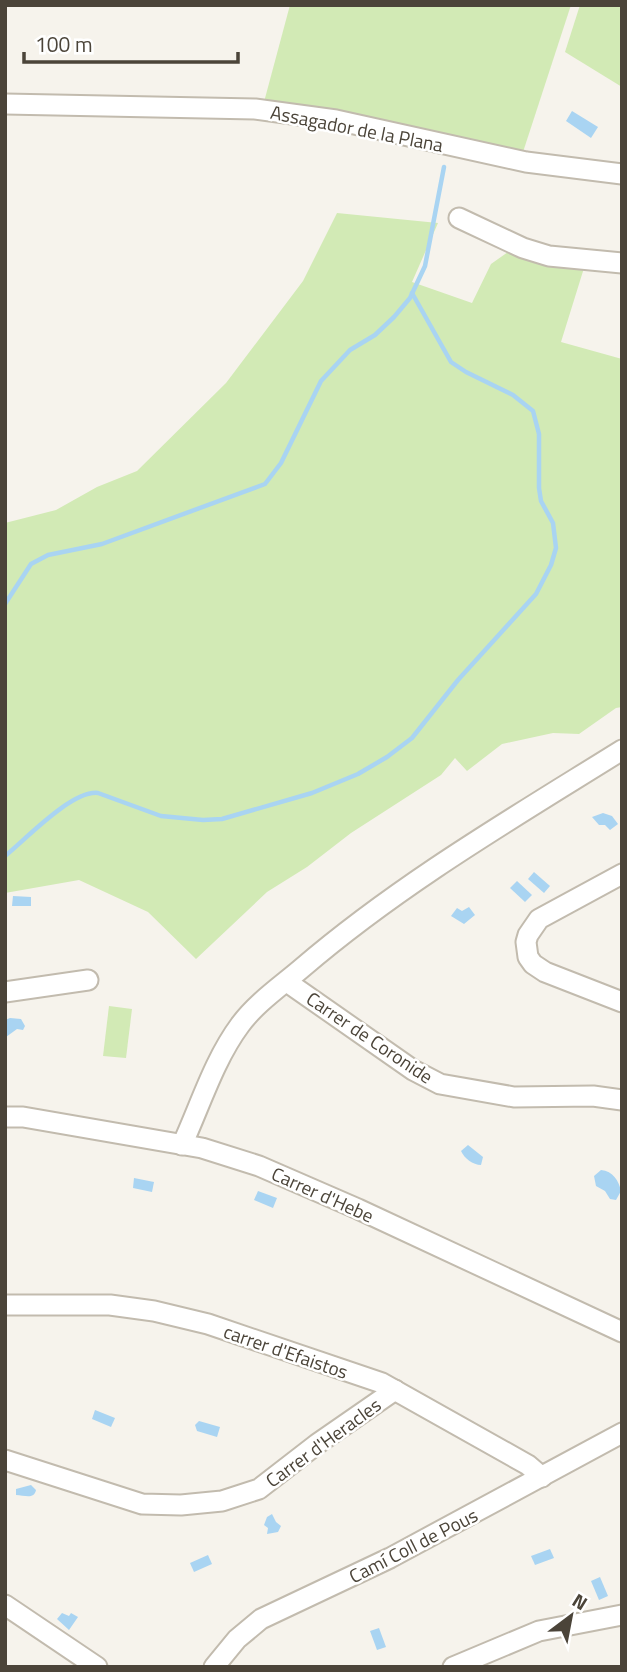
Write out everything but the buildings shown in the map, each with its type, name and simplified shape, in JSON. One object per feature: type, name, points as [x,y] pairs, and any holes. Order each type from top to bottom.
[{"type":"street","name":"Assagador de la Plana","points":[[5,104],[255,108],[380,129],[526,162],[622,174]]},
{"type":"street","points":[[459,218],[523,248],[549,256],[622,263]]},
{"type":"street","points":[[182,1145],[232,1037],[251,1012],[365,916],[546,796],[622,750]]},
{"type":"street","points":[[622,874],[539,919],[528,935],[526,951],[533,964],[545,972],[622,1002]]},
{"type":"street","points":[[5,992],[88,980]]},
{"type":"street","name":"Carrer de Coronide","points":[[287,982],[413,1070],[440,1084],[514,1097],[593,1096],[622,1100]]},
{"type":"street","name":"Carrer d'Hebe","points":[[5,1107],[14,1117],[182,1145],[259,1166],[622,1332]]},
{"type":"street","name":"carrer d'Efaistos","points":[[5,1305],[110,1305],[179,1316],[228,1331],[395,1390],[528,1465],[542,1477]]},
{"type":"street","name":"Carrer d'Heracles","points":[[5,1460],[142,1504],[222,1501],[259,1489],[317,1444],[395,1390]]},
{"type":"street","name":"Camí Coll de Pous","points":[[214,1667],[237,1639],[261,1619],[390,1558],[622,1433]]},
{"type":"street","points":[[5,1605],[97,1667]]},
{"type":"street","points":[[453,1667],[539,1631],[622,1615]]},
{"type":"green space","points":[[290,5],[571,5],[523,152],[264,102]]},
{"type":"green space","points":[[580,5],[622,5],[622,87],[565,52]]},
{"type":"green space","points":[[337,213],[438,223],[412,282],[472,303],[491,264],[508,252],[584,268],[561,342],[622,359],[622,707],[616,708],[579,734],[553,733],[502,744],[467,771],[455,758],[441,775],[267,892],[196,959],[148,912],[79,880],[5,893],[5,523],[56,510],[97,487],[137,471],[226,383],[303,281]]},
{"type":"green space","points":[[109,1006],[132,1009],[126,1058],[103,1056]]},
{"type":"water","points":[[572,111],[598,127],[591,138],[566,121]]},
{"type":"water","points":[[603,813],[612,816],[618,824],[610,830],[605,825],[599,825],[592,817]]},
{"type":"water","points":[[534,872],[550,886],[544,893],[528,879]]},
{"type":"water","points":[[517,881],[532,895],[525,902],[510,888]]},
{"type":"water","points":[[13,896],[31,897],[31,906],[12,906]]},
{"type":"water","points":[[469,907],[475,915],[464,924],[451,916],[457,908],[462,911]]},
{"type":"water","points":[[21,1019],[25,1026],[23,1030],[17,1029],[6,1037],[5,1020]]},
{"type":"water","points":[[468,1145],[483,1157],[481,1165],[462,1154],[461,1151]]},
{"type":"water","points":[[601,1170],[612,1174],[619,1184],[621,1191],[616,1200],[610,1199],[605,1191],[596,1186],[594,1176]]},
{"type":"water","points":[[134,1178],[154,1182],[152,1192],[133,1188]]},
{"type":"water","points":[[258,1191],[277,1198],[273,1208],[254,1200]]},
{"type":"water","points":[[95,1410],[115,1418],[111,1427],[92,1419]]},
{"type":"water","points":[[199,1421],[220,1427],[217,1437],[197,1431],[195,1425]]},
{"type":"water","points":[[31,1485],[36,1490],[33,1495],[16,1495],[16,1489]]},
{"type":"water","points":[[272,1514],[281,1526],[278,1532],[267,1534],[268,1528],[264,1525],[267,1517]]},
{"type":"water","points":[[550,1549],[554,1558],[535,1565],[531,1556]]},
{"type":"water","points":[[208,1555],[212,1564],[194,1572],[190,1563]]},
{"type":"water","points":[[600,1577],[608,1596],[599,1600],[591,1581]]},
{"type":"water","points":[[62,1613],[69,1616],[71,1613],[78,1617],[69,1630],[57,1619]]},
{"type":"water","points":[[379,1628],[386,1647],[377,1650],[370,1631]]},
{"type":"waterway","points":[[5,604],[31,564],[48,555],[102,544],[265,484],[281,463],[321,381],[350,350],[375,335],[410,298],[425,266],[444,167]]},
{"type":"waterway","points":[[5,856],[63,807],[87,794],[98,793],[161,816],[222,819],[312,793],[358,774],[412,738],[458,680],[536,594],[551,565],[556,548],[553,523],[541,501],[539,434],[533,411],[513,395],[451,362],[412,293]]}]
